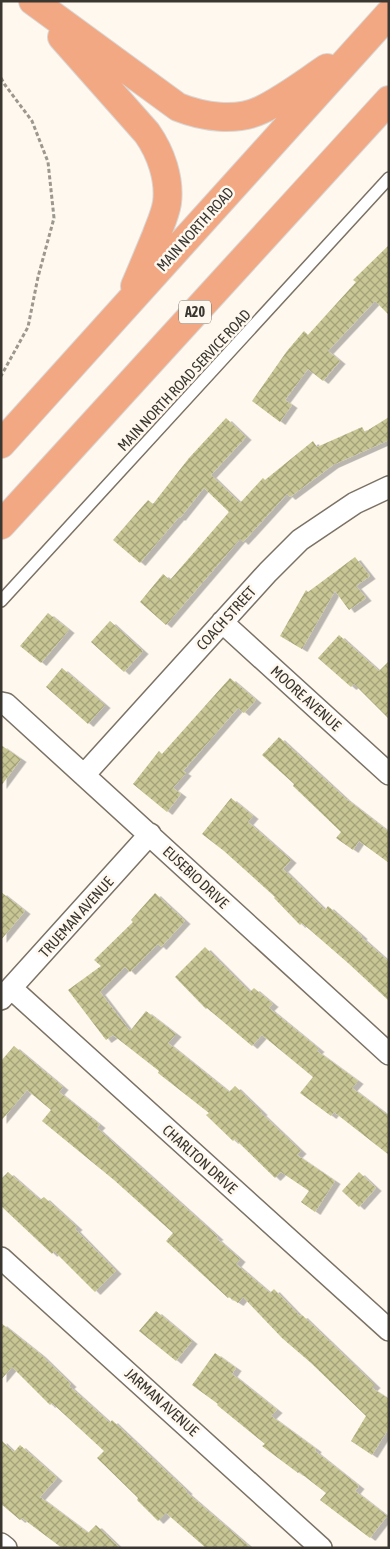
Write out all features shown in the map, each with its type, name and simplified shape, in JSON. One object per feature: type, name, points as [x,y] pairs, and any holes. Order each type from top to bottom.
[{"type":"highway","points":[[31,1],[178,107],[204,115],[248,115],[261,110],[355,50]]},
{"type":"highway","points":[[31,1],[148,133],[161,158],[168,189],[164,218],[128,302]]},
{"type":"highway","name":"MAIN NORTH ROAD","points":[[1,444],[389,14]]},
{"type":"highway","name":"A20","points":[[1,525],[389,100]]},
{"type":"street","name":"COACH STREET","points":[[84,775],[222,622],[300,540],[355,503],[389,487]]},
{"type":"street","name":"MOORE AVENUE","points":[[222,622],[389,774]]},
{"type":"street","name":"EUSEBIO DRIVE","points":[[1,703],[6,704],[150,834],[389,1054]]},
{"type":"street","name":"TRUEMAN AVENUE","points":[[6,993],[150,834]]},
{"type":"street","name":"CHARLTON DRIVE","points":[[6,993],[389,1330]]},
{"type":"street","name":"JARMAN AVENUE","points":[[1,1258],[321,1548]]},
{"type":"street","points":[[1,1544],[6,1548]]},
{"type":"lane","name":"MAIN NORTH ROAD SERVICE ROAD","points":[[1,601],[389,178]]},
{"type":"path","points":[[1,78],[32,121],[48,162],[54,218],[38,277],[28,327],[1,376]]},
{"type":"building","points":[[389,245],[389,315],[375,301],[328,351],[340,361],[323,381],[308,369],[285,400],[292,405],[280,422],[252,401],[287,351],[304,331],[308,335],[356,282],[353,280]]},
{"type":"building","points":[[389,417],[389,440],[333,465],[290,497],[287,494],[243,542],[240,539],[166,625],[140,602],[163,574],[170,580],[229,512],[204,488],[140,563],[113,540],[148,500],[153,504],[189,458],[226,418],[246,437],[211,475],[240,503],[263,478],[265,480],[313,441],[317,447],[362,427],[365,432]]},
{"type":"building","points":[[355,557],[370,576],[356,586],[366,598],[349,610],[335,591],[302,649],[280,636],[306,590],[308,592]]},
{"type":"building","points":[[48,613],[69,630],[41,663],[20,646]]},
{"type":"building","points":[[110,621],[143,651],[124,672],[91,642]]},
{"type":"building","points":[[339,635],[379,671],[389,661],[389,719],[354,684],[351,687],[318,658]]},
{"type":"building","points":[[62,668],[105,705],[88,724],[46,687]]},
{"type":"building","points":[[230,678],[256,700],[244,713],[238,708],[183,771],[186,773],[173,788],[181,794],[167,812],[133,784],[159,751],[162,754]]},
{"type":"building","points":[[279,737],[345,798],[389,832],[389,863],[359,841],[353,850],[336,838],[341,832],[293,786],[294,784],[262,755]]},
{"type":"building","points":[[1,745],[21,759],[1,786]]},
{"type":"building","points":[[231,798],[253,816],[248,822],[291,860],[283,869],[325,910],[328,906],[389,962],[389,1001],[302,923],[300,925],[275,897],[224,851],[202,834]]},
{"type":"building","points":[[1,892],[25,911],[1,940]]},
{"type":"building","points":[[155,893],[185,921],[161,947],[158,944],[130,972],[125,967],[100,992],[130,1031],[146,1011],[176,1034],[168,1043],[229,1092],[235,1086],[301,1151],[297,1155],[335,1181],[315,1212],[301,1202],[309,1191],[281,1172],[275,1178],[235,1139],[233,1141],[206,1115],[209,1113],[158,1073],[159,1071],[113,1035],[106,1040],[68,990],[101,966],[94,960],[133,922],[131,920]]},
{"type":"building","points":[[205,947],[250,992],[254,988],[273,1004],[269,1008],[319,1049],[317,1051],[358,1081],[352,1088],[389,1116],[389,1155],[334,1112],[331,1116],[300,1093],[313,1077],[262,1035],[252,1046],[206,1009],[175,977]]},
{"type":"building","points":[[14,1046],[63,1087],[59,1092],[100,1125],[97,1128],[218,1237],[216,1238],[240,1259],[236,1264],[270,1293],[274,1289],[300,1316],[302,1315],[375,1385],[372,1388],[389,1399],[389,1428],[372,1455],[351,1441],[366,1416],[282,1338],[243,1297],[238,1303],[228,1298],[166,1241],[173,1233],[114,1180],[42,1121],[51,1110],[27,1090],[1,1121],[1,1061]]},
{"type":"building","points":[[8,1172],[40,1200],[44,1197],[77,1227],[75,1229],[116,1271],[95,1292],[54,1251],[52,1254],[1,1206],[1,1179]]},
{"type":"building","points":[[359,1172],[376,1188],[359,1207],[342,1191]]},
{"type":"building","points":[[156,1311],[192,1341],[176,1361],[139,1331]]},
{"type":"building","points":[[1,1323],[40,1354],[71,1384],[69,1386],[110,1423],[112,1420],[186,1492],[251,1548],[206,1548],[166,1513],[158,1521],[137,1500],[138,1498],[97,1458],[104,1451],[52,1403],[50,1405],[12,1367],[1,1380]]},
{"type":"building","points":[[215,1353],[236,1368],[232,1374],[277,1410],[271,1416],[316,1449],[315,1451],[359,1486],[355,1491],[387,1516],[370,1538],[320,1500],[326,1493],[262,1446],[265,1444],[218,1404],[192,1385]]},
{"type":"building","points":[[1,1440],[14,1452],[20,1445],[57,1478],[40,1497],[88,1533],[96,1525],[120,1548],[62,1548],[22,1518],[20,1520],[1,1504]]}]
